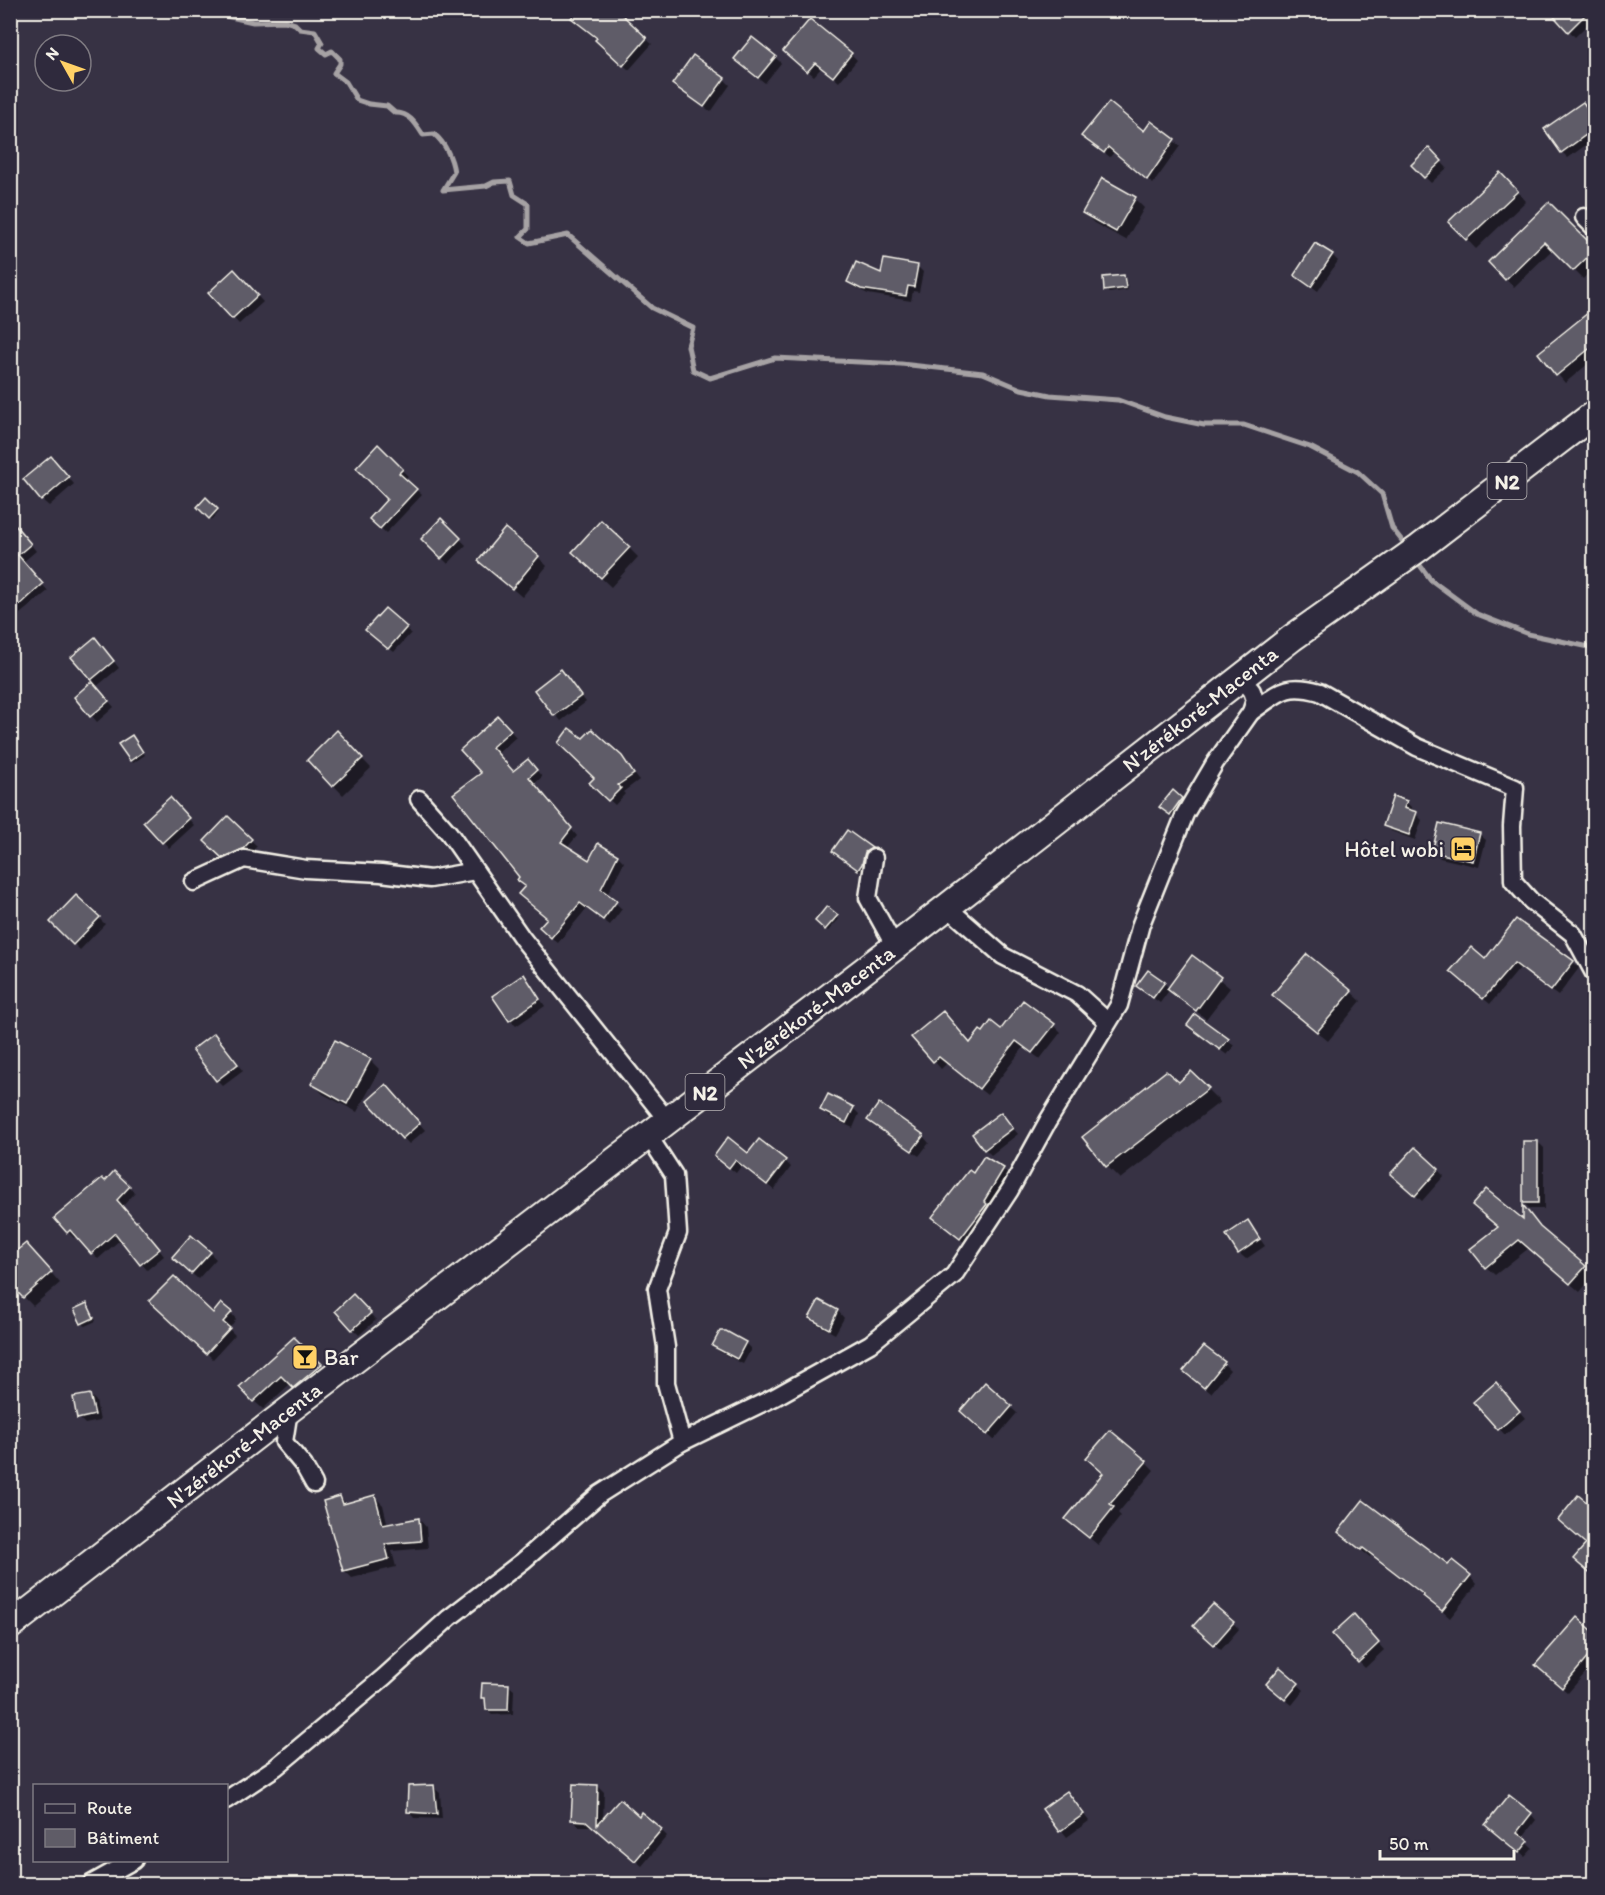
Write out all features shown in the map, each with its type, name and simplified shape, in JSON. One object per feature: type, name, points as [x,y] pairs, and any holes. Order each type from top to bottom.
[{"type":"highway","name":"N'zérékoré-Macenta","points":[[10,1626],[947,907],[1241,677],[1410,554],[1594,414]]},
{"type":"street","points":[[228,1799],[276,1767],[384,1677],[449,1618],[523,1562],[600,1494],[682,1442],[775,1397],[870,1344],[954,1275],[1010,1190],[1048,1121],[1119,1005],[1141,924],[1185,814],[1215,763],[1251,712],[1255,700],[1252,691],[1241,677]]},
{"type":"street","points":[[1251,712],[1292,687],[1320,692],[1416,747],[1515,788],[1512,826],[1513,881],[1531,901],[1573,934],[1594,973]]},
{"type":"street","points":[[419,799],[449,833],[658,1127],[674,1175],[678,1233],[657,1289],[666,1347],[666,1383],[682,1442]]},
{"type":"street","points":[[874,858],[868,898],[895,947]]},
{"type":"street","points":[[194,882],[244,859],[306,869],[381,873],[430,879],[476,871]]},
{"type":"street","points":[[947,907],[1003,956],[1077,994],[1108,1022]]},
{"type":"street","points":[[289,1410],[285,1442],[304,1466],[314,1484]]},
{"type":"street","points":[[91,1884],[130,1862]]},
{"type":"building","points":[[578,10],[617,10],[647,38],[623,66],[595,40],[597,38],[571,18]]},
{"type":"building","points":[[1548,10],[1590,10],[1568,32]]},
{"type":"building","points":[[810,19],[852,53],[833,77],[815,63],[807,72],[783,51]]},
{"type":"building","points":[[752,37],[776,56],[758,78],[734,59]]},
{"type":"building","points":[[693,55],[725,78],[704,107],[672,84]]},
{"type":"building","points":[[1109,102],[1144,131],[1151,121],[1175,139],[1147,180],[1108,147],[1104,153],[1081,136]]},
{"type":"building","points":[[1583,102],[1594,118],[1594,129],[1561,153],[1544,129]]},
{"type":"building","points":[[1429,147],[1442,161],[1424,178],[1411,165]]},
{"type":"building","points":[[1500,172],[1518,191],[1466,240],[1448,222]]},
{"type":"building","points":[[1102,178],[1136,197],[1116,232],[1082,213]]},
{"type":"building","points":[[1549,202],[1594,247],[1594,251],[1573,271],[1544,242],[1505,280],[1488,262]]},
{"type":"building","points":[[1315,243],[1333,254],[1311,287],[1294,275]]},
{"type":"building","points":[[884,259],[918,265],[914,287],[908,286],[906,296],[861,289],[847,282],[856,262],[881,273]]},
{"type":"building","points":[[234,269],[258,295],[232,319],[208,293]]},
{"type":"building","points":[[1124,275],[1126,288],[1104,291],[1103,277]]},
{"type":"building","points":[[1594,308],[1594,345],[1556,376],[1538,353]]},
{"type":"building","points":[[378,444],[403,469],[399,473],[417,489],[380,529],[369,519],[387,499],[356,468]]},
{"type":"building","points":[[51,456],[69,477],[41,501],[23,479]]},
{"type":"building","points":[[206,497],[218,509],[209,519],[197,507]]},
{"type":"building","points":[[441,518],[461,538],[441,559],[421,539]]},
{"type":"building","points":[[10,519],[31,544],[18,555],[43,584],[10,611]]},
{"type":"building","points":[[601,520],[630,547],[601,578],[572,552]]},
{"type":"building","points":[[505,528],[539,556],[512,589],[478,561]]},
{"type":"building","points":[[385,608],[407,627],[388,649],[365,630]]},
{"type":"building","points":[[95,637],[114,661],[91,680],[71,657]]},
{"type":"building","points":[[561,669],[581,696],[554,716],[534,690]]},
{"type":"building","points":[[92,681],[109,701],[90,717],[74,697]]},
{"type":"building","points":[[498,716],[511,730],[492,747],[513,771],[528,759],[537,770],[529,777],[572,828],[561,842],[589,860],[598,843],[618,855],[601,889],[617,901],[603,920],[580,903],[551,938],[539,927],[547,918],[518,894],[525,886],[517,880],[519,877],[453,794],[481,773],[460,750]]},
{"type":"building","points":[[569,728],[583,738],[592,729],[622,756],[634,774],[618,785],[621,788],[608,801],[589,783],[594,778],[558,743]]},
{"type":"building","points":[[337,730],[363,758],[332,787],[307,760]]},
{"type":"building","points":[[132,735],[143,752],[130,761],[118,744]]},
{"type":"building","points":[[1173,790],[1182,798],[1170,815],[1159,807]]},
{"type":"building","points":[[1393,796],[1407,801],[1404,808],[1417,812],[1409,835],[1383,826]]},
{"type":"building","points":[[170,797],[189,818],[162,843],[143,822]]},
{"type":"building","points":[[228,816],[252,839],[243,849],[222,858],[204,841]]},
{"type":"building","points":[[1439,823],[1480,833],[1473,861],[1432,852]]},
{"type":"building","points":[[847,830],[872,848],[865,852],[858,870],[832,851]]},
{"type":"building","points":[[76,895],[100,917],[73,945],[50,922]]},
{"type":"building","points":[[827,906],[838,915],[825,930],[815,921]]},
{"type":"building","points":[[1516,919],[1574,961],[1551,991],[1514,963],[1483,999],[1450,971],[1471,947],[1485,959]]},
{"type":"building","points":[[1307,954],[1352,991],[1317,1032],[1272,995]]},
{"type":"building","points":[[1192,955],[1221,977],[1196,1011],[1167,989]]},
{"type":"building","points":[[1148,970],[1165,982],[1153,998],[1136,986]]},
{"type":"building","points":[[524,974],[540,999],[509,1021],[492,996]]},
{"type":"building","points":[[1023,1000],[1055,1024],[1032,1053],[1016,1041],[979,1089],[939,1057],[933,1062],[911,1037],[943,1011],[970,1043],[980,1030],[983,1032],[991,1021],[1001,1029]]},
{"type":"building","points":[[1195,1014],[1229,1039],[1220,1050],[1187,1025]]},
{"type":"building","points":[[214,1033],[238,1064],[216,1081],[192,1050]]},
{"type":"building","points":[[335,1040],[371,1059],[347,1104],[311,1084]]},
{"type":"building","points":[[1166,1071],[1179,1082],[1191,1071],[1209,1088],[1106,1167],[1082,1137]]},
{"type":"building","points":[[386,1084],[420,1123],[402,1139],[367,1101]]},
{"type":"building","points":[[828,1094],[854,1107],[846,1123],[820,1110]]},
{"type":"building","points":[[879,1103],[924,1135],[912,1151],[867,1120]]},
{"type":"building","points":[[1001,1112],[1013,1128],[984,1150],[972,1134]]},
{"type":"building","points":[[728,1137],[748,1153],[759,1139],[786,1160],[767,1185],[735,1160],[729,1168],[714,1156]]},
{"type":"building","points":[[1523,1141],[1538,1141],[1538,1203],[1523,1203]]},
{"type":"building","points":[[1415,1147],[1439,1169],[1415,1196],[1390,1174]]},
{"type":"building","points":[[984,1156],[1004,1168],[984,1201],[987,1204],[960,1239],[932,1217],[969,1170],[973,1173]]},
{"type":"building","points":[[114,1171],[130,1186],[117,1200],[160,1249],[140,1265],[115,1233],[91,1254],[70,1230],[67,1233],[54,1218],[102,1178],[105,1181]]},
{"type":"building","points":[[1486,1189],[1523,1219],[1523,1205],[1540,1227],[1586,1266],[1570,1284],[1519,1240],[1485,1268],[1470,1249],[1498,1227],[1472,1205]]},
{"type":"building","points":[[1248,1220],[1260,1239],[1238,1254],[1226,1235]]},
{"type":"building","points":[[191,1235],[211,1252],[191,1274],[172,1257]]},
{"type":"building","points":[[26,1243],[52,1272],[23,1298],[10,1284],[10,1256]]},
{"type":"building","points":[[174,1276],[213,1313],[221,1303],[232,1312],[223,1322],[230,1328],[206,1354],[149,1301]]},
{"type":"building","points":[[353,1294],[371,1313],[352,1330],[335,1311]]},
{"type":"building","points":[[819,1300],[838,1310],[829,1329],[809,1318]]},
{"type":"building","points":[[87,1303],[94,1318],[81,1324],[74,1309]]},
{"type":"building","points":[[720,1331],[726,1331],[746,1342],[737,1359],[712,1346]]},
{"type":"building","points":[[294,1337],[322,1364],[293,1388],[281,1376],[253,1402],[239,1387]]},
{"type":"building","points":[[1204,1346],[1225,1362],[1204,1388],[1183,1371]]},
{"type":"building","points":[[985,1382],[1012,1406],[987,1435],[960,1411]]},
{"type":"building","points":[[1496,1382],[1520,1411],[1498,1430],[1473,1402]]},
{"type":"building","points":[[90,1394],[95,1415],[77,1419],[73,1397]]},
{"type":"building","points":[[1110,1430],[1147,1461],[1110,1504],[1114,1507],[1089,1538],[1065,1519],[1103,1473],[1086,1458]]},
{"type":"building","points":[[375,1495],[383,1525],[419,1518],[421,1541],[385,1544],[389,1559],[343,1571],[323,1501],[340,1496],[343,1504]]},
{"type":"building","points":[[1578,1495],[1594,1508],[1594,1577],[1573,1559],[1586,1544],[1558,1520]]},
{"type":"building","points":[[1363,1500],[1448,1564],[1452,1560],[1471,1575],[1442,1611],[1363,1548],[1361,1550],[1338,1532]]},
{"type":"building","points":[[1213,1604],[1234,1622],[1214,1645],[1193,1626]]},
{"type":"building","points":[[1354,1614],[1379,1643],[1358,1663],[1332,1634]]},
{"type":"building","points":[[1577,1617],[1594,1632],[1594,1650],[1562,1688],[1535,1665]]},
{"type":"building","points":[[1280,1667],[1299,1683],[1285,1700],[1266,1684]]},
{"type":"building","points":[[482,1683],[509,1684],[508,1710],[486,1710],[485,1698],[481,1698]]},
{"type":"building","points":[[573,1784],[598,1785],[597,1825],[620,1799],[639,1816],[641,1812],[662,1829],[635,1861],[586,1821],[571,1820]]},
{"type":"building","points":[[434,1785],[437,1814],[407,1812],[408,1786]]},
{"type":"building","points":[[1067,1791],[1084,1814],[1059,1832],[1042,1809]]},
{"type":"building","points":[[1509,1795],[1532,1813],[1517,1832],[1529,1841],[1519,1853],[1485,1825]]},
{"type":"waterway","points":[[220,10],[226,16],[253,22],[285,21],[295,24],[300,29],[315,31],[322,43],[319,48],[326,54],[332,51],[340,59],[340,64],[334,73],[346,82],[357,100],[387,106],[395,113],[404,114],[412,119],[423,135],[434,134],[445,146],[454,172],[443,190],[510,181],[514,195],[528,204],[528,229],[520,237],[529,243],[568,235],[652,308],[693,328],[688,346],[693,370],[710,378],[775,358],[901,364],[983,373],[1021,389],[1050,395],[1118,400],[1165,417],[1204,425],[1244,425],[1310,447],[1358,472],[1382,494],[1392,528],[1407,547]]},
{"type":"waterway","points":[[1416,560],[1431,580],[1477,614],[1528,634],[1594,648]]},
{"type":"place","name":"Hôtel wobi","points":[[1463,849]]},
{"type":"place","name":"Bar","points":[[305,1357]]}]
